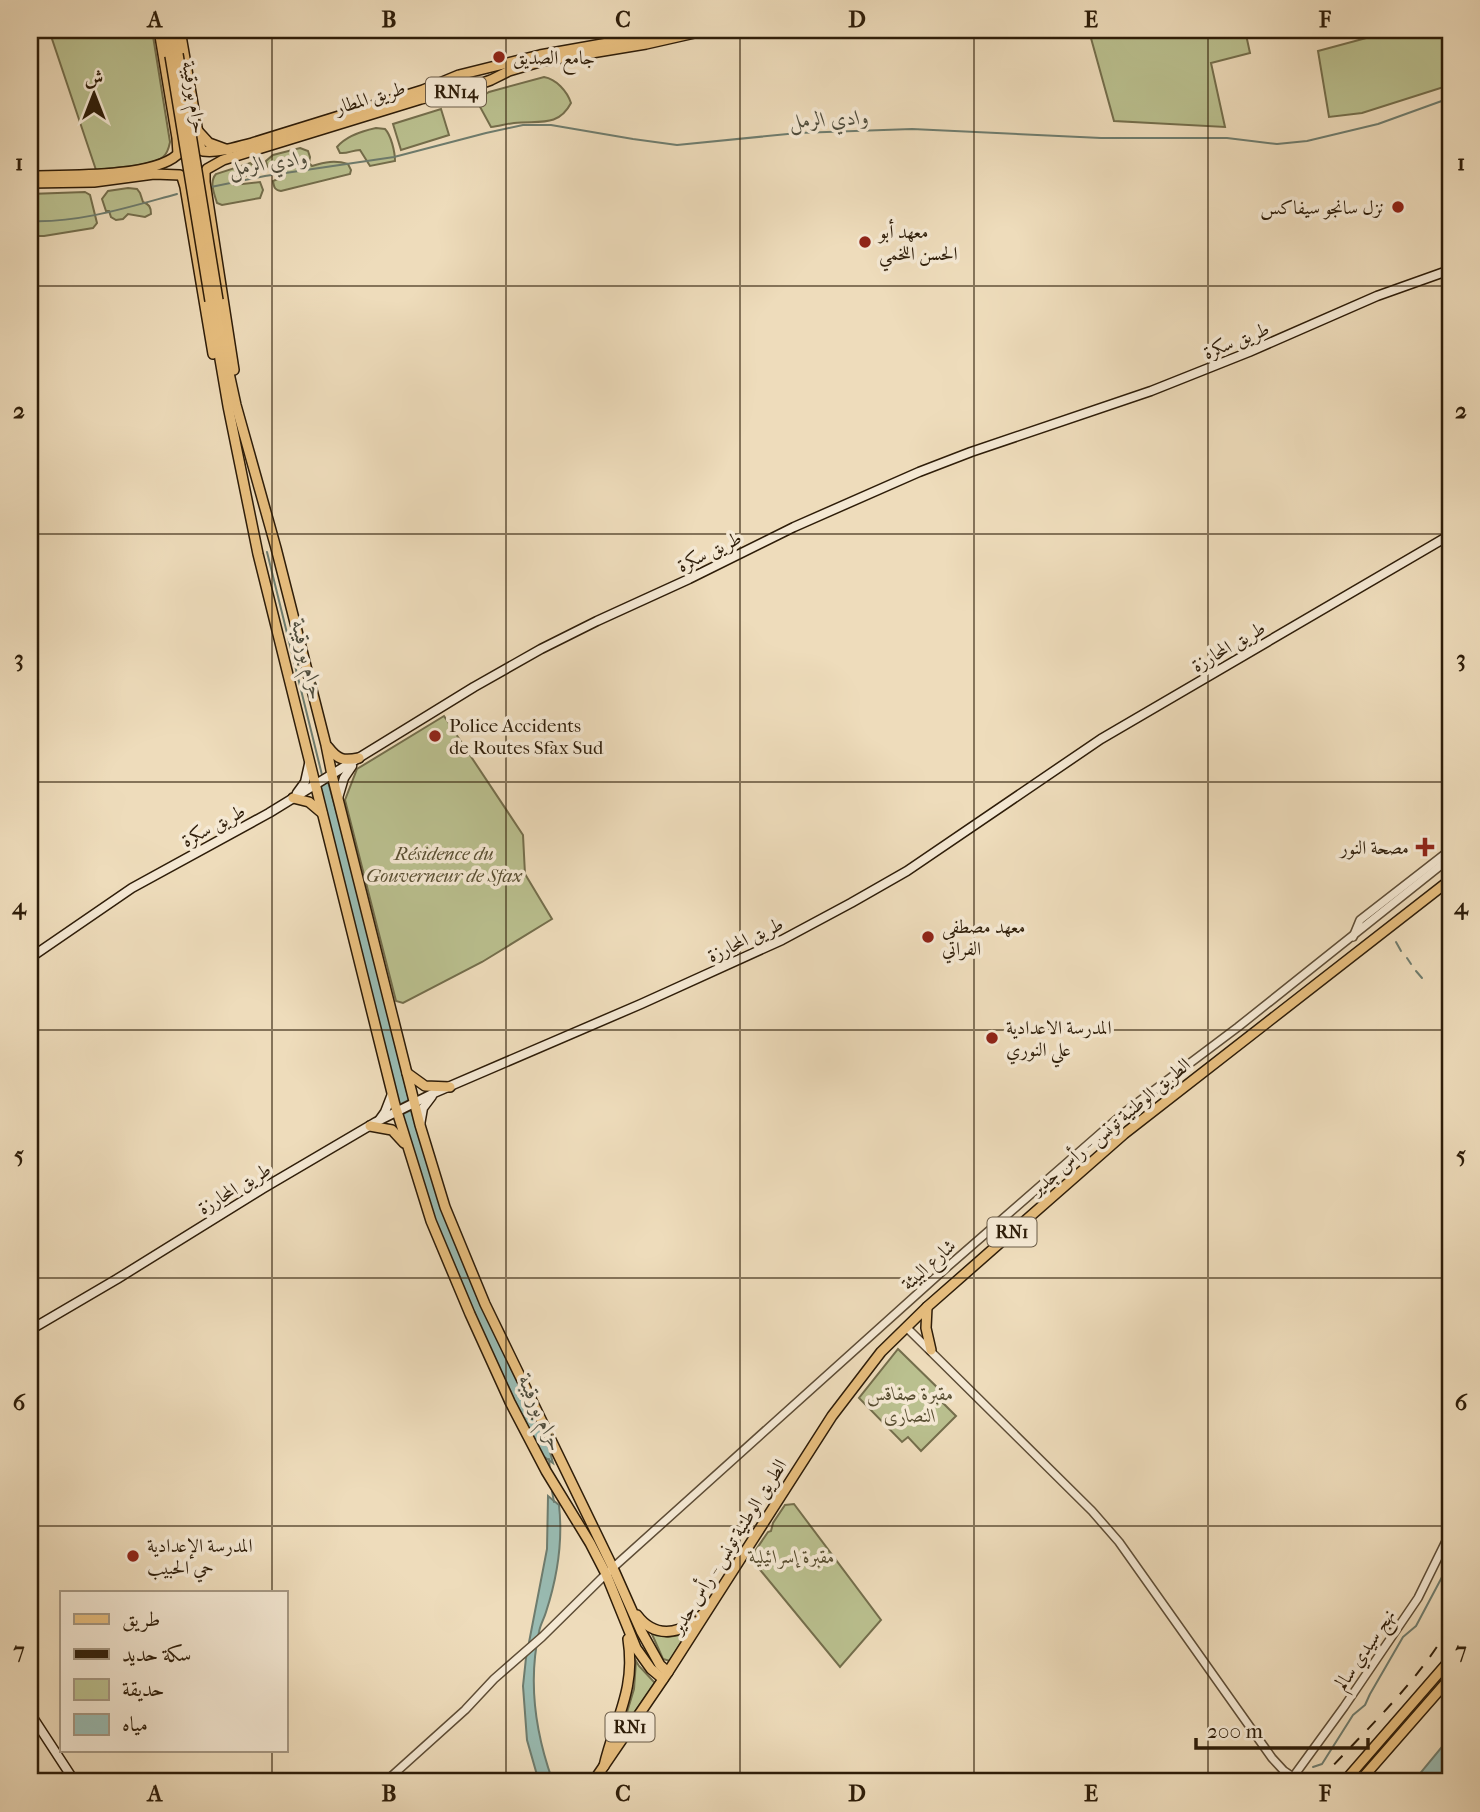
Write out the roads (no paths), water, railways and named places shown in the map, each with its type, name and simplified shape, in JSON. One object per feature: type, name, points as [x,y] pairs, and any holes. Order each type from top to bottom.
[{"type":"main road","points":[[159,30],[177,138],[175,164],[185,187],[212,349],[230,420]]},
{"type":"main road","name":"حزام بورقيبة","points":[[166,30],[174,55],[214,301],[230,420],[258,554],[407,1146],[431,1221],[510,1402],[546,1471],[631,1606],[665,1676]]},
{"type":"main road","name":"حزام بورقيبة","points":[[174,30],[174,55]]},
{"type":"main road","points":[[180,30],[197,130],[202,150],[208,160],[205,182],[243,430]]},
{"type":"main road","name":"طريق المطار","points":[[206,171],[223,160],[275,140],[459,75],[540,55],[681,30]]},
{"type":"main road","name":"طريق المطار","points":[[202,150],[209,152],[275,140],[466,89],[509,71],[543,61],[646,44],[708,30]]},
{"type":"main road","points":[[489,67],[491,80]]},
{"type":"main road","points":[[439,83],[443,94]]},
{"type":"main road","points":[[197,130],[209,143],[228,149]]},
{"type":"main road","points":[[30,176],[118,172],[153,167],[164,163],[187,147],[202,150]]},
{"type":"main road","points":[[30,183],[94,182],[154,174],[194,180],[206,171]]},
{"type":"main road","name":"طريق سكرة","points":[[30,958],[132,888],[315,786],[464,693],[541,649],[819,516],[971,452],[1151,391],[1377,296],[1450,270]]},
{"type":"main road","name":"حزام بورقيبة","points":[[214,301],[243,430],[326,745],[413,1104],[446,1207],[485,1304],[610,1571],[625,1623],[644,1661],[665,1676]]},
{"type":"main road","name":"طريق المحارزة","points":[[30,1329],[117,1279],[262,1189],[398,1111],[782,940],[851,903],[907,871],[1101,739],[1450,534]]},
{"type":"main road","points":[[326,745],[338,758],[357,760]]},
{"type":"main road","points":[[310,758],[306,782],[293,798],[309,803],[322,813]]},
{"type":"main road","points":[[338,798],[344,778],[357,760]]},
{"type":"main road","name":"الطريق الوطنية تونس - رأس جدير","points":[[593,1782],[665,1676],[832,1416],[875,1359],[927,1307],[1124,1134],[1450,880]]},
{"type":"main road","points":[[406,1072],[425,1086],[450,1087]]},
{"type":"main road","points":[[420,1125],[423,1108],[434,1093]]},
{"type":"main road","points":[[373,1124],[385,1112],[392,1094]]},
{"type":"main road","points":[[373,1124],[392,1129],[407,1146]]},
{"type":"main road","points":[[927,1307],[926,1328],[931,1350]]},
{"type":"main road","points":[[631,1606],[643,1623],[651,1628],[669,1631],[686,1628],[707,1610]]},
{"type":"main road","points":[[604,1766],[628,1686],[629,1643],[625,1623]]},
{"type":"main road","points":[[1344,1782],[1450,1660]]},
{"type":"main road","points":[[1359,1782],[1450,1678]]},
{"type":"main road","points":[[30,1713],[75,1782]]},
{"type":"street","name":"شارع البيئة","points":[[1353,937],[1360,920],[1450,850]]},
{"type":"street","name":"شارع البيئة","points":[[385,1782],[465,1710],[494,1679],[610,1571],[1125,1112],[1353,937],[1450,858]]},
{"type":"street","points":[[906,1327],[931,1350]]},
{"type":"street","name":"نهج سيدي سالم","points":[[931,1350],[1084,1502],[1110,1532],[1272,1758],[1293,1777],[1418,1598],[1450,1533]]},
{"type":"water","points":[[328,782],[409,1100],[399,1105],[319,788]]},
{"type":"water","points":[[411,1110],[435,1185],[546,1438],[553,1463],[543,1456],[512,1396],[443,1244],[401,1115]]},
{"type":"water","points":[[548,1496],[559,1505],[560,1545],[553,1586],[539,1632],[534,1689],[538,1727],[553,1782],[539,1782],[527,1740],[523,1686],[547,1549]]},
{"type":"water","points":[[1450,1737],[1450,1782],[1413,1782]]},
{"type":"waterway","name":"وادي الرمل","points":[[211,187],[265,176],[394,157],[523,125],[551,125],[677,145],[798,133],[912,129],[1101,138],[1227,138],[1277,144],[1307,141],[1378,124],[1450,98]]},
{"type":"waterway","name":"وادي الرمل","points":[[30,221],[86,217],[177,194]]},
{"type":"waterway","name":"حزام بورقيبة","points":[[267,552],[322,775]]},
{"type":"waterway","points":[[1396,942],[1401,951]]},
{"type":"waterway","points":[[1407,958],[1411,964]]},
{"type":"waterway","points":[[1416,971],[1422,978]]},
{"type":"waterway","name":"حزام بورقيبة","points":[[549,1459],[550,1471]]},
{"type":"waterway","name":"حزام بورقيبة","points":[[552,1491],[554,1502]]},
{"type":"waterway","points":[[1313,1767],[1322,1764],[1353,1715],[1365,1705],[1403,1637],[1416,1626],[1450,1562]]},
{"type":"railway","points":[[1318,1782],[1405,1688],[1450,1626]]},
{"type":"place","name":"جامع الصديق","points":[[499,57]]},
{"type":"place","name":"نزل سانجو سيفاكس","points":[[1398,207]]},
{"type":"place","name":"معهد أبو الحسن اللخمي","points":[[865,242]]},
{"type":"place","name":"Police Accidents de Routes Sfax Sud","points":[[435,736]]},
{"type":"place","name":"مصحة النور","points":[[1425,847]]},
{"type":"place","name":"معهد مصطفى الفراتي","points":[[928,937]]},
{"type":"place","name":"المدرسة الاعدادية علي النوري","points":[[992,1038]]},
{"type":"place","name":"المدرسة الإعدادية حي الحبيب","points":[[133,1556]]},
{"type":"park label","name":"Résidence du Gouverneur de Sfax","points":[[444,864]]},
{"type":"park label","name":"مقبرة صفاقس النصارى","points":[[910,1404]]},
{"type":"park label","name":"مقبرة إسرائيلية","points":[[792,1556]]}]
